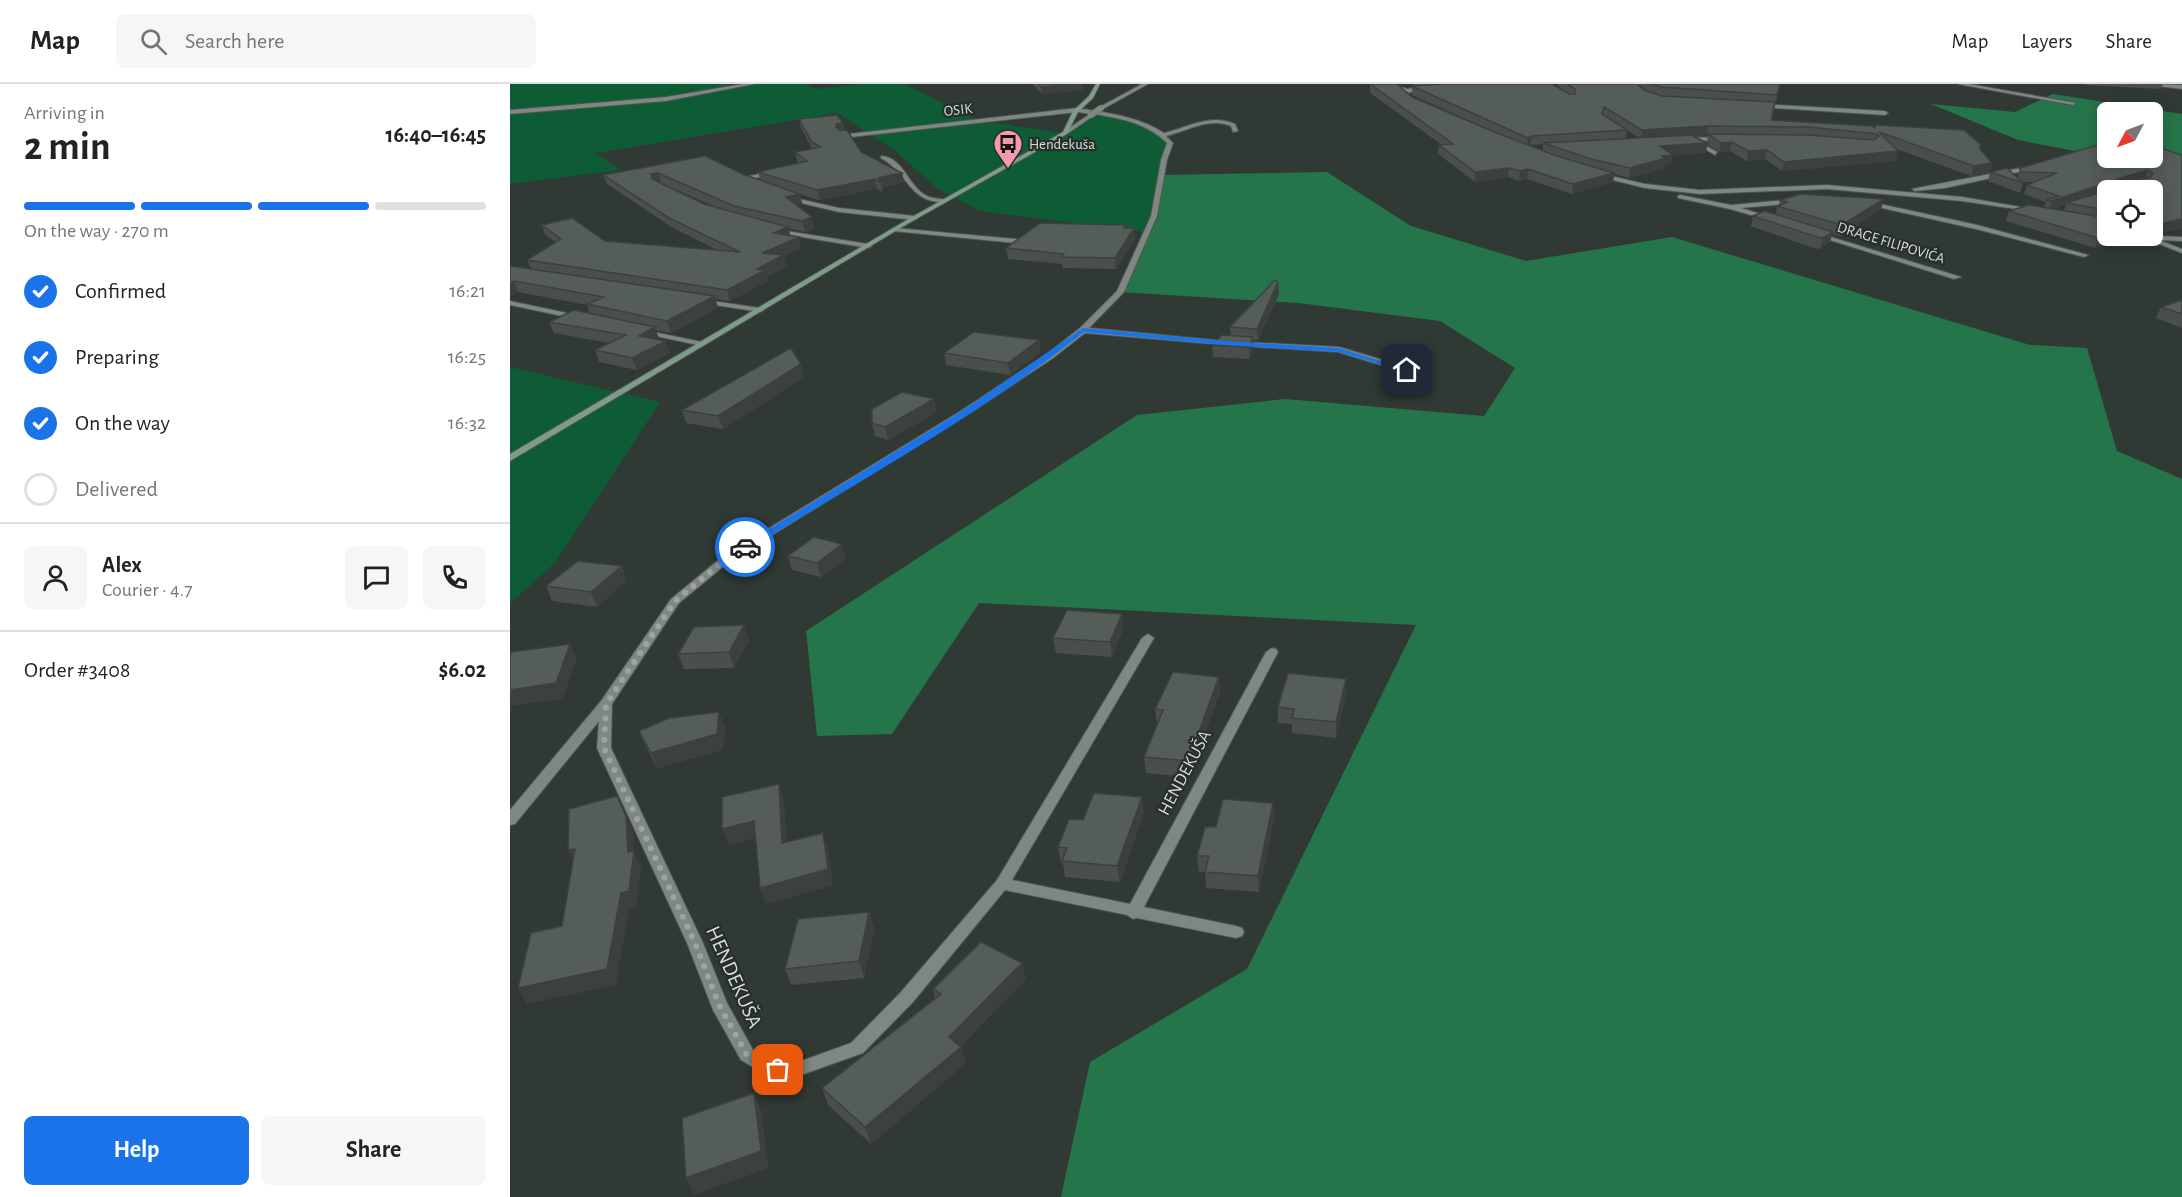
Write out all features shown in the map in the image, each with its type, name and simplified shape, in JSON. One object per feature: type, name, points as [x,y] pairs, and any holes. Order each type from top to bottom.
[{"type":"main road","points":[[510,458],[944,201],[1065,133],[1077,110],[1091,97],[1098,84]]},
{"type":"street","points":[[510,112],[666,99],[752,84]]},
{"type":"street","points":[[1065,133],[1101,108],[1146,84]]},
{"type":"street","points":[[1388,84],[1407,91]]},
{"type":"street","points":[[1960,84],[2073,103]]},
{"type":"street","points":[[2149,84],[2182,87]]},
{"type":"street","points":[[1415,102],[1402,93],[1430,88]]},
{"type":"street","points":[[1753,106],[1885,113]]},
{"type":"street","points":[[510,820],[606,704],[675,601],[726,559],[967,411],[1050,356],[1083,330],[1120,292],[1154,216],[1164,160],[1170,143],[1164,135],[1131,120],[1077,110]]},
{"type":"street","name":"OSIK","points":[[842,136],[1077,110]]},
{"type":"street","points":[[1164,135],[1205,122],[1228,123],[1233,125],[1235,131]]},
{"type":"street","points":[[1672,141],[1735,139]]},
{"type":"street","points":[[1690,140],[1715,153]]},
{"type":"street","points":[[2085,154],[2097,147]]},
{"type":"street","points":[[883,157],[899,164],[908,181],[925,197],[944,201]]},
{"type":"street","points":[[1827,187],[1849,182],[1920,189],[1995,172],[2048,164]]},
{"type":"street","points":[[738,179],[780,172]]},
{"type":"street","points":[[1587,172],[1680,197],[1731,207],[1778,222]]},
{"type":"street","points":[[730,174],[760,187]]},
{"type":"street","points":[[1645,186],[1700,192],[1827,187],[1962,199],[2039,211]]},
{"type":"street","points":[[781,196],[839,210],[915,218]]},
{"type":"street","points":[[1731,207],[1799,200]]},
{"type":"street","points":[[1860,202],[1886,205],[1977,226],[2084,255]]},
{"type":"street","points":[[767,230],[868,246]]},
{"type":"street","points":[[895,230],[1025,242]]},
{"type":"street","name":"DRAGE FILIPOVIĆA","points":[[1805,231],[1957,277]]},
{"type":"street","points":[[2163,238],[2182,239]]},
{"type":"street","points":[[2163,244],[2182,251]]},
{"type":"street","points":[[693,300],[760,310]]},
{"type":"street","points":[[510,303],[594,321]]},
{"type":"street","points":[[638,330],[702,344]]},
{"type":"street","points":[[1083,330],[1225,343],[1339,350],[1407,370]]},
{"type":"street","name":"HENDEKUŠA","points":[[606,704],[604,748],[695,943],[719,1005],[747,1055],[766,1068],[790,1072],[857,1048],[907,997],[1002,884],[1148,638]]},
{"type":"street","name":"HENDEKUŠA","points":[[1133,913],[1272,652]]},
{"type":"street","points":[[1002,884],[1133,913],[1236,932]]},
{"type":"green space","points":[[510,84],[805,84],[816,89],[860,84],[904,84],[980,121],[1065,133],[1100,113],[1152,129],[1170,143],[1154,216],[1147,232],[979,211],[937,188],[894,150],[837,113],[596,153],[620,170],[510,184]]},
{"type":"green space","points":[[2053,94],[2105,102],[2097,102],[2097,155],[2018,140],[1931,104],[2015,112]]},
{"type":"green space","points":[[2163,111],[2182,114],[2182,173],[2163,164]]},
{"type":"green space","points":[[1327,172],[1411,226],[1526,261],[1672,237],[2030,345],[2087,348],[2117,451],[2182,479],[2182,1197],[1061,1197],[1090,1062],[1247,969],[1416,625],[979,603],[892,734],[817,736],[806,631],[1137,415],[1285,399],[1484,416],[1515,368],[1440,321],[1298,303],[1120,292],[1154,216],[1161,175]]},
{"type":"green space","points":[[510,367],[660,402],[555,563],[510,603]]},
{"type":"building","points":[[1039,84],[1070,84],[1041,87]]},
{"type":"building","points":[[1370,84],[1397,84],[1412,97],[1497,133],[1554,155],[1614,173],[1573,184],[1528,169],[1520,171],[1509,168],[1475,172],[1439,145],[1453,144]]},
{"type":"building","points":[[1552,84],[1569,94],[1575,94],[1575,89],[1567,84],[1637,84],[1644,90],[1662,96],[1775,102],[1771,120],[1875,128],[1876,125],[1964,130],[1980,144],[1980,149],[1992,163],[1974,166],[1879,132],[1898,151],[1784,162],[1767,150],[1748,151],[1732,142],[1721,143],[1708,134],[1808,135],[1874,140],[1879,136],[1808,127],[1708,126],[1642,130],[1604,107],[1602,114],[1627,130],[1528,138],[1412,86]]},
{"type":"building","points":[[1649,84],[1780,84],[1777,95],[1662,87]]},
{"type":"building","points":[[837,115],[843,123],[836,124],[836,127],[840,131],[847,130],[861,152],[902,173],[878,178],[881,183],[875,179],[817,190],[758,172],[807,161],[795,152],[821,147],[812,142],[799,119]]},
{"type":"building","points":[[1691,135],[1707,143],[1660,146],[1673,155],[1662,156],[1666,158],[1630,168],[1591,159],[1543,143]]},
{"type":"building","points":[[2097,145],[2097,168],[2163,168],[2163,149],[2182,155],[2182,219],[2163,223],[2163,180],[2135,180],[2151,177],[2153,173],[2148,170],[2118,180],[2097,180],[2097,186],[2051,201],[2046,200],[2059,196],[2027,185],[2057,173],[2021,172],[2020,168]]},
{"type":"building","points":[[705,156],[745,175],[800,194],[786,197],[812,217],[802,221],[734,206],[658,173],[651,174],[652,179],[704,204],[788,227],[774,233],[799,237],[762,253],[784,255],[757,269],[765,270],[727,290],[527,260],[561,239],[542,225],[572,218],[605,241],[740,252],[669,218],[603,175]]},
{"type":"building","points":[[2007,168],[2023,183],[1990,172]]},
{"type":"building","points":[[2097,193],[2097,208],[2066,203]]},
{"type":"building","points":[[1801,194],[1884,199],[1842,225],[1777,206],[1787,202],[1780,200]]},
{"type":"building","points":[[2029,205],[2097,216],[2097,238],[2009,211]]},
{"type":"building","points":[[1765,211],[1833,232],[1823,238],[1817,237],[1753,216]]},
{"type":"building","points":[[1040,223],[1126,225],[1124,228],[1134,228],[1115,258],[1061,257],[1064,254],[1006,248]]},
{"type":"building","points":[[510,266],[715,296],[667,321],[587,304],[604,297],[514,281],[510,283]]},
{"type":"building","points":[[1275,280],[1278,282],[1257,329],[1230,327]]},
{"type":"building","points":[[2182,300],[2182,314],[2161,307]]},
{"type":"building","points":[[574,310],[655,327],[639,336],[666,341],[632,358],[595,350],[626,335],[549,322]]},
{"type":"building","points":[[974,332],[1039,340],[1008,363],[944,353]]},
{"type":"building","points":[[1222,335],[1253,337],[1249,347],[1212,345]]},
{"type":"building","points":[[791,348],[801,364],[718,416],[682,410]]},
{"type":"building","points":[[902,392],[934,399],[885,427],[872,423],[872,409]]},
{"type":"building","points":[[814,537],[842,544],[817,563],[788,556]]},
{"type":"building","points":[[578,561],[622,566],[591,592],[546,586]]},
{"type":"building","points":[[1067,610],[1122,614],[1110,642],[1053,638]]},
{"type":"building","points":[[744,625],[729,652],[678,654],[694,627]]},
{"type":"building","points":[[570,644],[556,683],[510,690],[511,652]]},
{"type":"building","points":[[1173,672],[1219,677],[1188,761],[1144,757],[1163,710],[1155,709]]},
{"type":"building","points":[[1288,673],[1346,679],[1336,722],[1292,718],[1294,709],[1278,707]]},
{"type":"building","points":[[719,712],[717,734],[651,753],[639,731],[669,718]]},
{"type":"building","points":[[779,784],[782,843],[823,833],[828,869],[760,888],[754,821],[722,829],[722,797]]},
{"type":"building","points":[[1094,793],[1142,797],[1117,866],[1062,861],[1067,848],[1058,847],[1069,819],[1083,820]]},
{"type":"building","points":[[617,796],[626,816],[628,852],[634,851],[629,891],[621,893],[607,969],[518,988],[531,933],[562,926],[575,849],[568,850],[569,809]]},
{"type":"building","points":[[1223,799],[1273,803],[1258,876],[1205,872],[1209,856],[1197,856],[1205,827],[1216,827]]},
{"type":"building","points":[[869,912],[859,961],[785,969],[798,919]]},
{"type":"building","points":[[981,942],[1022,963],[949,1037],[961,1047],[865,1127],[822,1088],[941,994],[933,989]]},
{"type":"building","points":[[754,1093],[761,1151],[686,1178],[682,1118]]},
{"type":"way so far","points":[[745,547],[726,559],[675,601],[606,704],[604,748],[695,943],[719,1005],[747,1055],[766,1068],[778,1070]]},
{"type":"place","name":"Hendekuša","points":[[1008,170]]},
{"type":"route","points":[[745,547],[967,411],[1050,356],[1083,330],[1225,343],[1339,350],[1407,370]]}]
